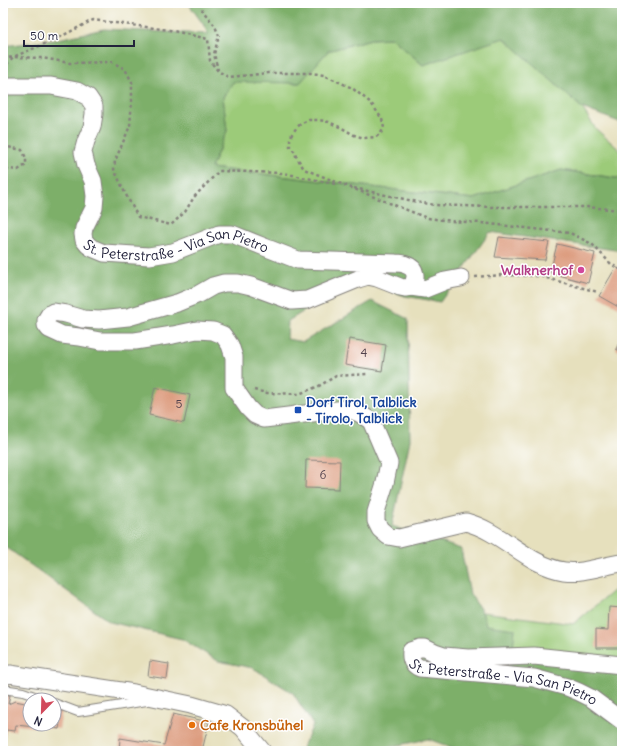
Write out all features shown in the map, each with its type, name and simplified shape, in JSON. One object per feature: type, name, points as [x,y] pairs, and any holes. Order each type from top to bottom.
[{"type":"street","name":"St. Peterstraße - Via San Pietro","points":[[3,86],[51,86],[77,91],[88,97],[94,106],[92,127],[83,152],[86,165],[93,181],[95,196],[94,208],[84,228],[83,234],[84,240],[88,245],[104,254],[150,256],[173,252],[219,234],[232,234],[298,260],[396,263],[407,265],[413,269],[415,275],[413,284],[410,287]]},
{"type":"street","points":[[461,278],[445,281],[426,289],[400,287],[368,276],[306,300],[292,301],[251,286],[238,283],[224,283],[213,286],[199,294],[176,303],[128,317],[99,320],[83,319],[53,312],[46,320],[46,325],[49,329],[62,335],[100,341],[135,341],[197,330],[213,331],[223,335],[230,345],[234,357],[234,388],[248,408],[255,415],[264,419],[348,409],[359,413],[371,421],[389,464],[376,512],[376,521],[380,529],[388,536],[399,538],[466,522],[476,525],[498,536],[524,554],[553,568],[565,571],[578,571],[622,563]]},
{"type":"street","name":"St. Peterstraße - Via San Pietro","points":[[622,665],[534,656],[468,658],[444,656],[425,648],[420,648],[411,652],[410,656],[415,666],[420,668],[534,678],[567,687],[590,698],[622,721]]},
{"type":"street","points":[[3,676],[10,674],[134,693],[191,705],[226,715],[243,728],[262,751]]},
{"type":"lane","points":[[3,689],[23,692]]},
{"type":"lane","points":[[62,706],[78,712],[158,699]]},
{"type":"path","points":[[199,3],[202,10],[215,26],[219,36],[214,54],[218,71]]},
{"type":"path","points":[[3,68],[13,57],[54,40],[94,20],[169,30],[208,39],[210,61],[218,71],[228,77],[252,76],[268,73],[312,73],[324,75],[352,88],[371,103],[382,119],[384,128],[376,137],[364,138],[354,135],[328,122],[309,120],[302,123],[292,134],[290,146],[304,169],[427,218],[481,222],[570,233],[592,244],[612,265],[622,270]]},
{"type":"path","points":[[3,146],[22,150],[26,158],[26,165],[18,170],[9,169],[3,173]]},
{"type":"path","points":[[125,193],[138,217],[171,225],[185,212],[194,198],[219,171],[283,173],[435,205],[491,207],[586,207],[622,210]]},
{"type":"path","points":[[461,278],[502,275],[539,276],[598,292]]},
{"type":"path","points":[[234,379],[248,389],[268,393],[299,394],[319,386],[336,376],[368,374]]},
{"type":"green space","points":[[188,3],[622,3],[622,123],[582,108],[504,38],[423,65],[392,38],[371,39],[328,51],[300,83],[233,82],[223,97],[227,131],[211,168],[474,199],[561,170],[622,179],[622,251],[490,232],[440,302],[405,296],[369,282],[322,300],[288,321],[287,339],[303,342],[372,301],[408,319],[410,440],[392,526],[461,549],[470,594],[482,612],[486,625],[515,629],[512,656],[622,665],[622,751],[529,751],[520,748],[502,751],[462,751],[428,739],[370,751],[310,751],[302,749],[313,725],[293,693],[253,668],[218,661],[182,639],[110,622],[3,545],[3,46],[54,40],[104,29],[208,34],[203,24]]},
{"type":"green space","points":[[504,37],[582,108],[596,129],[622,152],[622,179],[561,170],[474,199],[211,168],[227,131],[223,97],[233,81],[299,83],[328,51],[371,39],[392,38],[423,65]]},
{"type":"green space","points":[[619,586],[622,586],[622,665],[511,656],[486,625],[482,612],[573,624]]},
{"type":"building","points":[[499,237],[549,242],[545,260],[495,257]]},
{"type":"building","points":[[557,244],[595,253],[588,283],[550,273]]},
{"type":"building","points":[[616,267],[622,271],[622,309],[599,296]]},
{"type":"building","points":[[622,336],[622,352],[616,349]]},
{"type":"building","points":[[349,339],[386,345],[382,371],[345,365]]},
{"type":"building","points":[[155,387],[190,395],[184,423],[149,415]]},
{"type":"building","points":[[306,460],[340,461],[339,489],[305,488]]},
{"type":"building","points":[[609,607],[622,608],[622,635],[620,635],[620,648],[596,648],[596,629],[608,630]]},
{"type":"building","points":[[150,661],[169,664],[167,679],[148,676]]},
{"type":"building","points":[[3,694],[10,695],[8,704],[15,701],[22,702],[22,726],[16,725],[15,731],[6,730],[3,744]]},
{"type":"building","points":[[173,714],[209,722],[202,751],[119,751],[120,738],[164,745]]},
{"type":"place","name":"Walknerhof","points":[[581,270]]},
{"type":"place","name":"Dorf Tirol, Talblick - Tirolo, Talblick","points":[[298,410]]},
{"type":"place","name":"Cafe Kronsbühel","points":[[192,725]]}]
